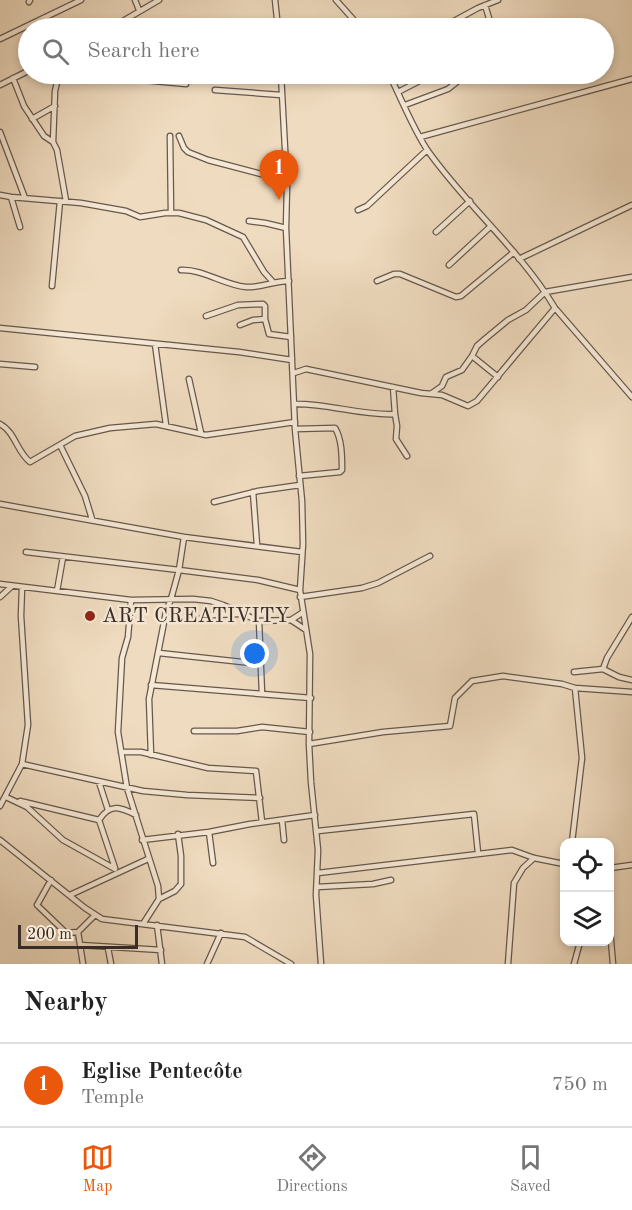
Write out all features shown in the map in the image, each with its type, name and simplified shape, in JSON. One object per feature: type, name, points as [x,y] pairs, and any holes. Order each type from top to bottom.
[{"type":"street","points":[[41,18],[81,0]]},
{"type":"street","points":[[135,0],[139,10]]},
{"type":"street","points":[[128,18],[159,0]]},
{"type":"street","points":[[275,0],[277,18]]},
{"type":"street","points":[[337,0],[352,18]]},
{"type":"street","points":[[460,18],[498,0]]},
{"type":"street","points":[[485,5],[489,18]]},
{"type":"street","points":[[0,39],[18,30]]},
{"type":"street","points":[[0,85],[18,76]]},
{"type":"street","points":[[13,78],[24,106],[44,136],[53,142],[57,150],[63,201],[52,286]]},
{"type":"street","points":[[614,84],[632,79]]},
{"type":"street","points":[[53,142],[57,84]]},
{"type":"street","points":[[280,84],[295,429],[300,485],[302,552],[300,597],[310,654],[309,744],[315,815],[321,964]]},
{"type":"street","points":[[394,84],[428,150],[514,252],[545,292],[555,309],[632,397]]},
{"type":"street","points":[[398,92],[414,84]]},
{"type":"street","points":[[405,105],[448,89],[454,84]]},
{"type":"street","points":[[420,136],[613,84]]},
{"type":"street","points":[[214,90],[281,95]]},
{"type":"street","points":[[32,118],[56,106]]},
{"type":"street","points":[[0,132],[26,198]]},
{"type":"street","points":[[170,136],[171,213]]},
{"type":"street","points":[[178,136],[188,152],[208,160],[286,178]]},
{"type":"street","points":[[358,210],[367,206],[428,150]]},
{"type":"street","points":[[0,195],[63,201],[109,208],[140,216],[171,213],[206,220],[243,237],[264,272],[273,282]]},
{"type":"street","points":[[11,197],[20,227]]},
{"type":"street","points":[[436,232],[470,201]]},
{"type":"street","points":[[519,259],[632,205]]},
{"type":"street","points":[[249,222],[286,228]]},
{"type":"street","points":[[449,265],[491,226]]},
{"type":"street","points":[[377,281],[400,274],[456,297],[461,296],[514,252]]},
{"type":"street","points":[[181,270],[248,287],[289,281]]},
{"type":"street","points":[[432,393],[442,386],[446,377],[462,370],[477,346],[508,320],[526,310],[545,292],[632,277]]},
{"type":"street","points":[[206,316],[231,307],[256,303],[265,306],[265,319],[270,336],[291,338]]},
{"type":"street","points":[[0,328],[239,352],[292,363],[303,369],[432,393],[468,406],[477,401],[555,309]]},
{"type":"street","points":[[240,325],[253,320],[265,319]]},
{"type":"street","points":[[155,344],[166,425]]},
{"type":"street","points":[[472,356],[498,377]]},
{"type":"street","points":[[0,364],[34,367]]},
{"type":"street","points":[[294,373],[303,369]]},
{"type":"street","points":[[189,379],[201,433]]},
{"type":"street","points":[[393,387],[396,439],[406,456]]},
{"type":"street","points":[[294,404],[327,406],[362,413],[395,414]]},
{"type":"street","points":[[0,424],[11,432],[30,462],[75,436],[94,430],[144,424],[166,425],[215,434],[295,422]]},
{"type":"street","points":[[295,429],[335,428],[339,435],[342,460],[340,472],[299,476]]},
{"type":"street","points":[[60,445],[85,496],[92,519]]},
{"type":"street","points":[[214,502],[253,492],[300,485]]},
{"type":"street","points":[[253,492],[257,545]]},
{"type":"street","points":[[0,504],[184,537],[302,552]]},
{"type":"street","points":[[151,755],[148,713],[152,685],[166,612],[179,570],[184,537]]},
{"type":"street","points":[[26,552],[258,580],[300,590]]},
{"type":"street","points":[[300,597],[362,588],[378,583],[430,556]]},
{"type":"street","points":[[57,591],[63,557]]},
{"type":"street","points":[[0,584],[131,600],[171,599],[211,602],[259,621],[291,620],[302,613]]},
{"type":"street","points":[[0,597],[12,586]]},
{"type":"street","points":[[0,806],[22,765],[28,725],[21,616],[22,587]]},
{"type":"street","points":[[131,600],[128,637],[122,658],[118,732],[127,788],[148,859],[158,881],[159,899]]},
{"type":"street","points":[[165,619],[196,620],[213,615],[242,614]]},
{"type":"street","points":[[603,669],[607,658],[632,617]]},
{"type":"street","points":[[291,620],[306,630]]},
{"type":"street","points":[[259,621],[262,694]]},
{"type":"street","points":[[159,653],[261,664]]},
{"type":"street","points":[[574,672],[603,669],[619,677],[632,680]]},
{"type":"street","points":[[309,744],[384,732],[450,726],[456,698],[472,681],[503,676],[562,684],[575,688],[632,692]]},
{"type":"street","points":[[152,685],[311,698]]},
{"type":"street","points":[[573,838],[582,758],[575,688]]},
{"type":"street","points":[[194,731],[237,731],[262,727],[310,732]]},
{"type":"street","points":[[121,752],[151,755],[208,768],[256,771],[262,822]]},
{"type":"street","points":[[22,765],[127,788],[175,794],[260,798]]},
{"type":"street","points":[[99,782],[108,810]]},
{"type":"street","points":[[6,796],[17,801],[99,820]]},
{"type":"street","points":[[17,801],[49,825],[63,840],[116,871]]},
{"type":"street","points":[[99,820],[108,810],[121,808],[135,815]]},
{"type":"street","points":[[318,831],[474,814],[478,853]]},
{"type":"street","points":[[142,840],[315,815]]},
{"type":"street","points":[[99,820],[116,871]]},
{"type":"street","points":[[282,820],[284,840]]},
{"type":"street","points":[[209,832],[213,863]]},
{"type":"street","points":[[143,924],[159,899],[175,891],[181,885],[178,834]]},
{"type":"street","points":[[0,840],[95,915],[108,921],[220,933],[253,940],[291,964]]},
{"type":"street","points":[[318,873],[512,850],[534,858],[560,863]]},
{"type":"street","points":[[508,964],[514,883],[523,868],[534,858]]},
{"type":"street","points":[[70,895],[116,871],[148,859]]},
{"type":"street","points":[[614,867],[632,865]]},
{"type":"street","points":[[51,880],[37,905],[66,933],[78,932],[95,915]]},
{"type":"street","points":[[317,887],[373,884],[391,880]]},
{"type":"street","points":[[157,925],[162,964]]},
{"type":"street","points":[[78,932],[83,964]]},
{"type":"street","points":[[207,964],[220,933]]},
{"type":"street","points":[[80,945],[161,950]]},
{"type":"street","points":[[574,964],[579,946]]},
{"type":"street","points":[[611,946],[613,964]]},
{"type":"street","points":[[108,948],[111,964]]},
{"type":"place","name":"Eglise Pentecôte","points":[[279,200]]},
{"type":"place","name":"ART CREATIVITY","points":[[90,616]]}]
